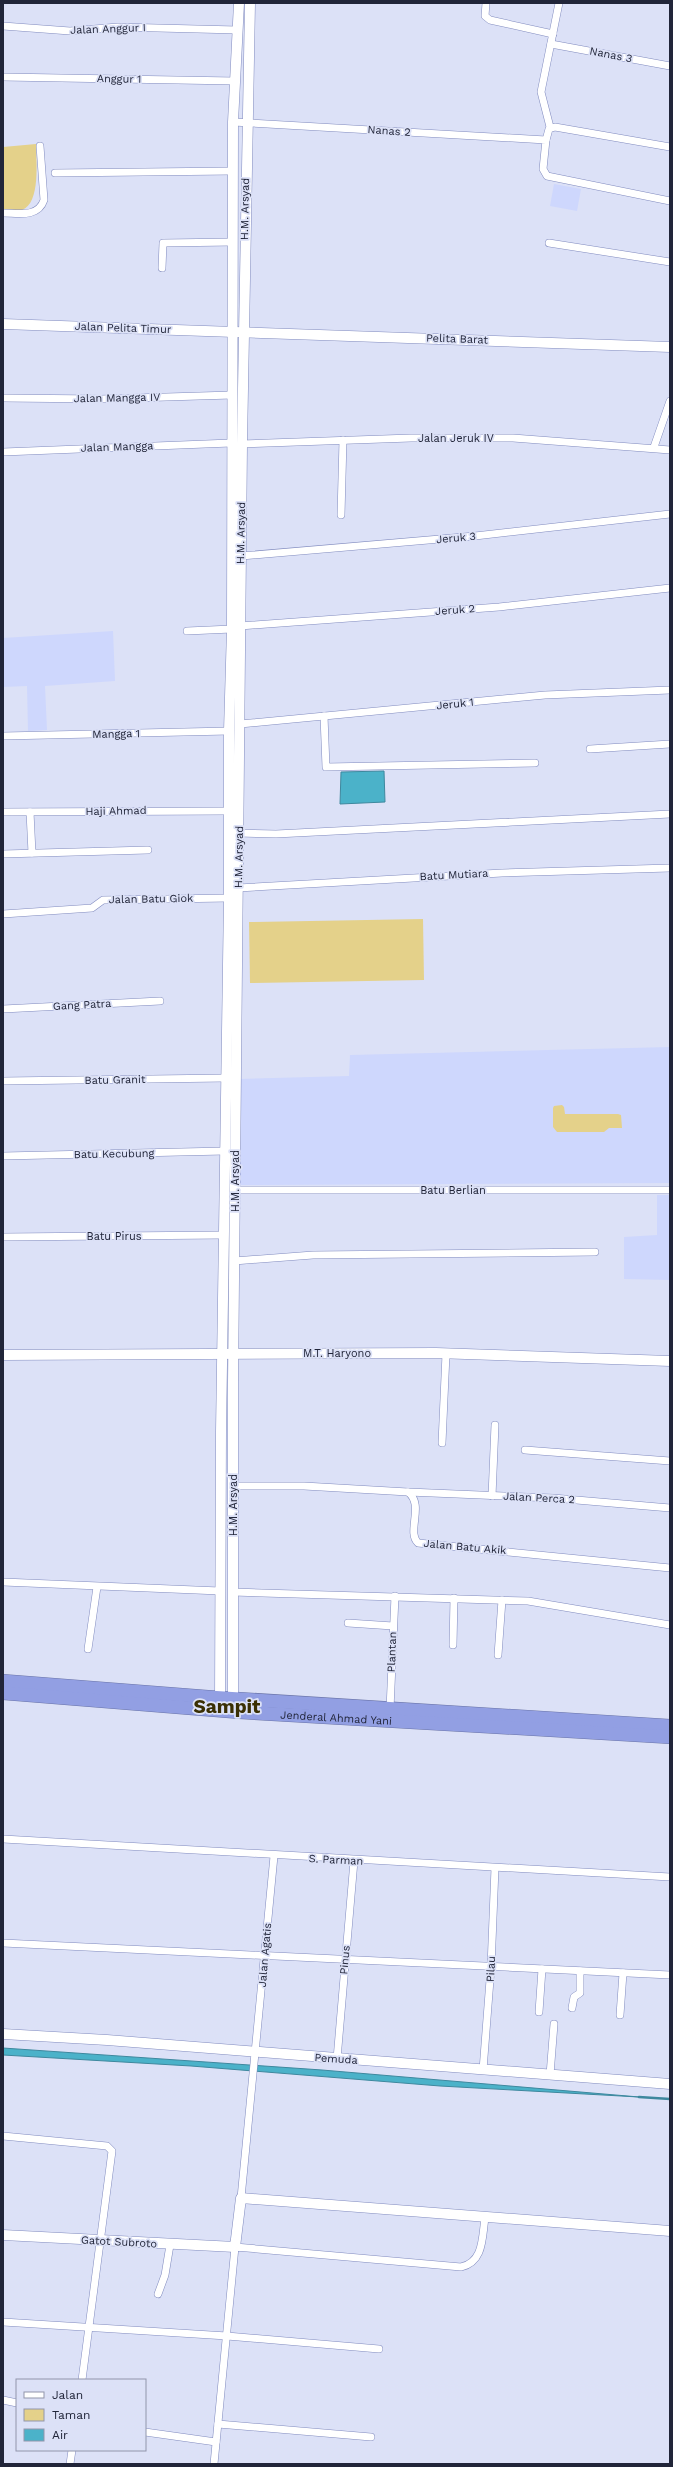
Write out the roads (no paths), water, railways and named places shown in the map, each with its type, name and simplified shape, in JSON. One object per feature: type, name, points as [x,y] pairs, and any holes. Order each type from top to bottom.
[{"type":"highway","name":"Jenderal Ahmad Yani","points":[[3,1681],[226,1705],[390,1708],[407,1715]]},
{"type":"highway","name":"Jenderal Ahmad Yani","points":[[3,1692],[605,1727],[670,1726]]},
{"type":"highway","name":"Jenderal Ahmad Yani","points":[[605,1727],[670,1737]]},
{"type":"street","name":"H.M. Arsyad","points":[[226,1705],[220,1592],[229,898],[229,731],[241,556],[236,443],[232,395],[233,122],[238,3]]},
{"type":"street","name":"H.M. Arsyad","points":[[226,1705],[233,1592],[234,1261],[238,888],[240,833],[240,724],[236,628],[236,443],[244,331],[246,122],[250,3]]},
{"type":"street","points":[[486,3],[485,16],[490,20],[553,34]]},
{"type":"street","points":[[559,3],[552,44],[541,92],[550,127],[546,140],[543,164],[544,171],[547,176],[670,201]]},
{"type":"street","name":"Jalan Anggur I","points":[[3,26],[70,31],[118,27],[237,30]]},
{"type":"street","name":"Nanas 3","points":[[552,44],[670,66]]},
{"type":"street","name":"Anggur 1","points":[[3,77],[235,82]]},
{"type":"street","name":"Nanas 2","points":[[233,122],[546,140]]},
{"type":"street","points":[[550,127],[670,147]]},
{"type":"street","points":[[3,213],[29,213],[42,206],[44,200],[40,146]]},
{"type":"street","points":[[55,174],[233,171]]},
{"type":"street","points":[[162,268],[163,243],[233,242]]},
{"type":"street","points":[[549,243],[670,262]]},
{"type":"street","name":"Jalan Pelita Timur","points":[[3,324],[244,331]]},
{"type":"street","name":"Pelita Barat","points":[[244,331],[670,347]]},
{"type":"street","name":"Jalan Mangga IV","points":[[3,398],[101,399],[232,395]]},
{"type":"street","points":[[654,447],[670,401]]},
{"type":"street","name":"Jalan Jeruk IV","points":[[236,443],[513,438],[654,447],[670,450]]},
{"type":"street","points":[[341,515],[343,440]]},
{"type":"street","name":"Jalan Mangga","points":[[3,452],[236,443]]},
{"type":"street","name":"Jeruk 3","points":[[241,556],[475,536],[670,514]]},
{"type":"street","name":"Jeruk 2","points":[[187,631],[499,607],[670,588]]},
{"type":"street","name":"Jeruk 1","points":[[240,724],[551,694],[670,690]]},
{"type":"street","points":[[324,716],[326,767],[535,763]]},
{"type":"street","name":"Mangga 1","points":[[3,736],[229,731]]},
{"type":"street","points":[[590,749],[670,744]]},
{"type":"street","name":"Haji Ahmad","points":[[3,812],[228,811]]},
{"type":"street","points":[[30,812],[32,853]]},
{"type":"street","points":[[240,833],[276,834],[670,814]]},
{"type":"street","points":[[3,854],[148,850]]},
{"type":"street","name":"Batu Mutiara","points":[[238,888],[502,872],[670,868]]},
{"type":"street","name":"Jalan Batu Giok","points":[[3,914],[92,908],[104,900],[229,898]]},
{"type":"street","name":"Gang Patra","points":[[3,1009],[160,1000]]},
{"type":"street","name":"Batu Granit","points":[[3,1081],[226,1078]]},
{"type":"street","name":"Batu Kecubung","points":[[3,1156],[225,1151]]},
{"type":"street","name":"Batu Berlian","points":[[235,1190],[670,1190]]},
{"type":"street","name":"Batu Pirus","points":[[3,1237],[224,1235]]},
{"type":"street","points":[[234,1261],[329,1255],[595,1252]]},
{"type":"street","name":"M.T. Haryono","points":[[3,1354],[234,1352],[446,1354],[670,1361]]},
{"type":"street","points":[[442,1443],[446,1354]]},
{"type":"street","points":[[492,1496],[495,1425]]},
{"type":"street","points":[[525,1450],[670,1461]]},
{"type":"street","points":[[233,1486],[304,1486],[408,1492]]},
{"type":"street","name":"Jalan Perca 2","points":[[408,1492],[670,1508]]},
{"type":"street","name":"Jalan Batu Akik","points":[[408,1492],[416,1502],[415,1538],[418,1543],[670,1568]]},
{"type":"street","points":[[221,1508],[233,1509]]},
{"type":"street","points":[[3,1582],[220,1592]]},
{"type":"street","points":[[88,1649],[97,1587]]},
{"type":"street","points":[[233,1592],[528,1601],[670,1625]]},
{"type":"street","name":"Plantan","points":[[390,1708],[395,1596]]},
{"type":"street","points":[[454,1598],[454,1645]]},
{"type":"street","points":[[498,1655],[502,1600]]},
{"type":"street","points":[[348,1623],[393,1626]]},
{"type":"street","name":"S. Parman","points":[[3,1839],[354,1861],[670,1877]]},
{"type":"street","name":"Jalan Agatis","points":[[241,2198],[266,1956],[274,1856]]},
{"type":"street","name":"Pinus","points":[[337,2059],[354,1861]]},
{"type":"street","name":"Pilau","points":[[483,2070],[491,1966],[495,1868]]},
{"type":"street","points":[[3,1943],[670,1975]]},
{"type":"street","points":[[539,2012],[542,1969]]},
{"type":"street","points":[[572,2008],[574,1997],[580,1993],[580,1971]]},
{"type":"street","points":[[620,2015],[623,1973]]},
{"type":"street","points":[[550,2075],[554,2024]]},
{"type":"street","name":"Pemuda","points":[[3,2034],[107,2040],[256,2053],[670,2084]]},
{"type":"street","points":[[3,2136],[107,2146],[110,2148],[112,2161],[99,2242],[90,2327],[82,2379]]},
{"type":"street","points":[[214,2464],[241,2198],[485,2218],[670,2231]]},
{"type":"street","points":[[235,2247],[461,2267],[476,2259],[480,2252],[485,2218]]},
{"type":"street","name":"Gatot Subroto","points":[[3,2235],[99,2242],[235,2247]]},
{"type":"street","points":[[158,2294],[165,2276],[170,2245]]},
{"type":"street","points":[[3,2322],[227,2336],[379,2349]]},
{"type":"street","points":[[3,2400],[16,2403]]},
{"type":"street","points":[[218,2424],[371,2437]]},
{"type":"street","points":[[146,2432],[216,2442]]},
{"type":"street","points":[[70,2464],[72,2451]]},
{"type":"water","points":[[384,771],[385,802],[340,804],[341,772]]},
{"type":"water","points":[[3,2048],[322,2070],[639,2097],[440,2086],[191,2066],[3,2055]]},
{"type":"waterway","points":[[639,2097],[670,2099]]},
{"type":"district","name":"Sampit","points":[[227,1706]]}]
